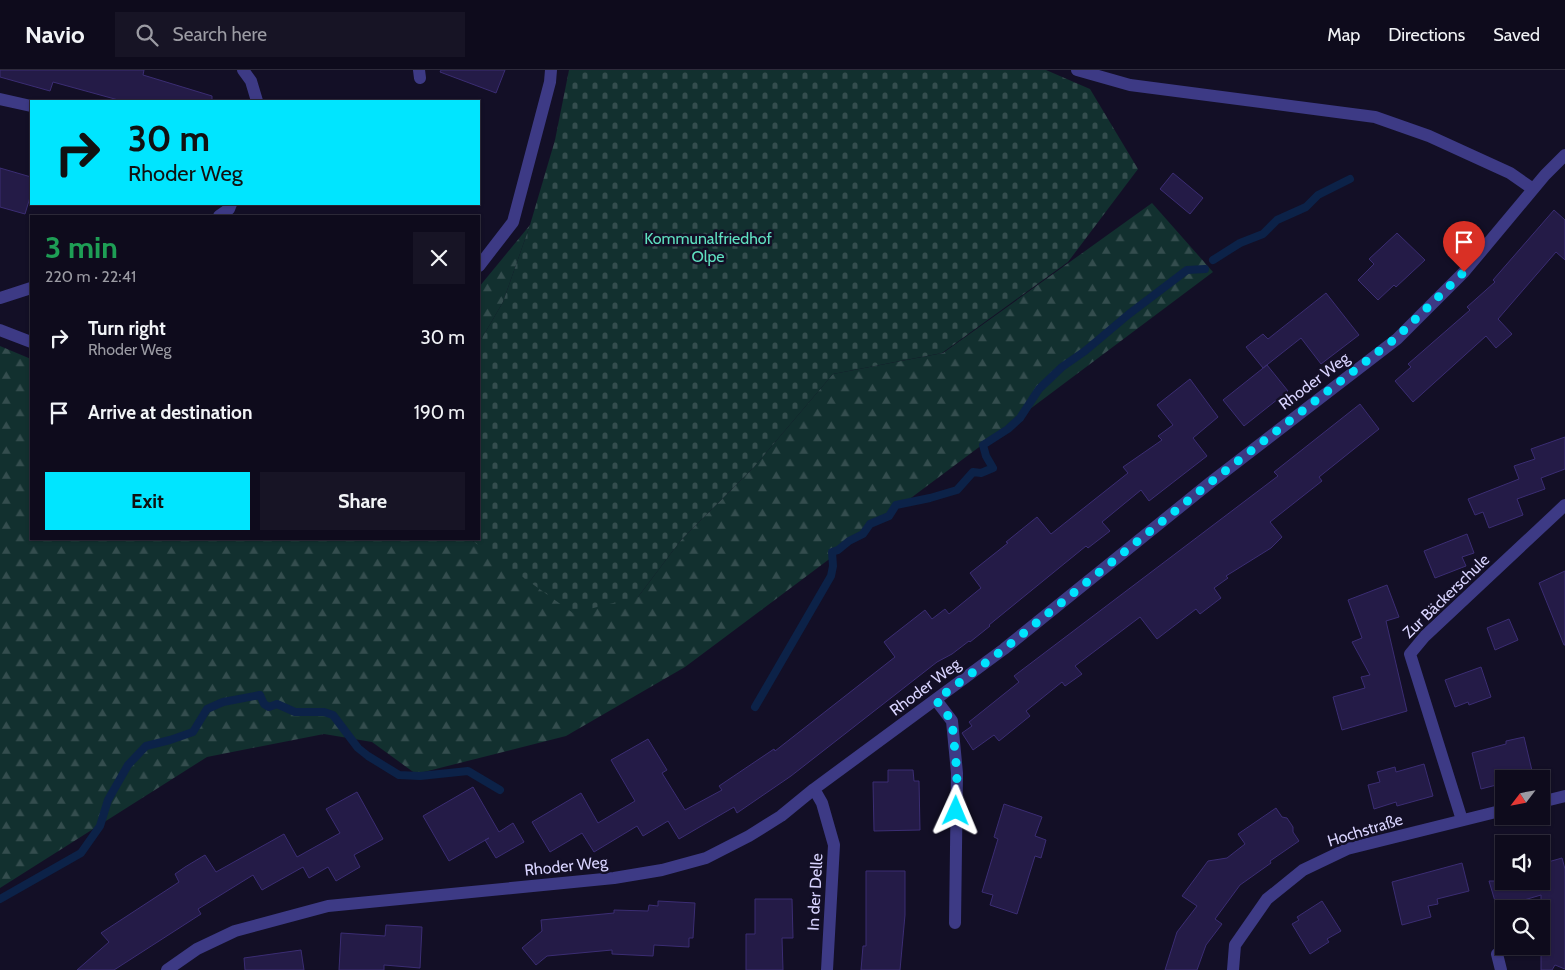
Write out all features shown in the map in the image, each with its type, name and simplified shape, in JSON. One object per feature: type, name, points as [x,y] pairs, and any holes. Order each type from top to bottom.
[{"type":"street","points":[[243,70],[251,81],[257,100]]},
{"type":"street","points":[[480,265],[513,222],[550,82],[551,70]]},
{"type":"street","points":[[1077,70],[1130,85],[1375,116],[1429,136],[1494,165],[1510,173],[1533,189]]},
{"type":"street","points":[[0,99],[30,106]]},
{"type":"street","name":"Rhoder Weg","points":[[167,970],[197,949],[235,931],[328,906],[614,878],[662,870],[706,858],[749,836],[781,816],[814,789],[1004,649],[1211,482],[1396,338],[1464,272],[1533,189],[1565,155]]},
{"type":"street","points":[[220,215],[231,205]]},
{"type":"street","points":[[0,298],[30,288]]},
{"type":"street","points":[[0,330],[30,342]]},
{"type":"street","name":"Zur Bäckerschule","points":[[1462,820],[1410,654],[1425,636],[1565,505]]},
{"type":"street","points":[[936,700],[952,721],[957,773],[955,923]]},
{"type":"street","name":"In der Delle","points":[[814,789],[822,803],[834,845],[827,970]]},
{"type":"street","points":[[1550,800],[1565,796]]},
{"type":"street","name":"Hochstraße","points":[[1233,970],[1235,945],[1267,899],[1303,870],[1347,849],[1495,812]]},
{"type":"street","points":[[1497,955],[1501,970]]},
{"type":"green space","name":"Kommunalfriedhof Olpe","points":[[569,70],[1046,70],[1090,89],[1138,169],[1068,262],[942,353],[833,374],[754,467],[681,540],[638,597],[573,613],[473,540],[480,540],[480,341],[503,302],[530,225],[555,140]]},
{"type":"green space","points":[[1152,203],[1213,272],[685,667],[566,736],[416,774],[372,742],[324,734],[207,757],[0,888],[0,346],[30,359],[30,540],[473,540],[638,597],[681,540],[754,467],[833,374],[943,353]]},
{"type":"green space","points":[[530,225],[503,302],[480,341],[480,286]]},
{"type":"building","points":[[0,70],[144,70],[143,75],[212,96],[212,100],[118,100],[53,82],[50,91],[0,77]]},
{"type":"building","points":[[441,70],[505,70],[496,93],[440,72]]},
{"type":"building","points":[[0,168],[30,177],[30,197],[25,214],[0,207]]},
{"type":"building","points":[[1173,173],[1203,198],[1190,214],[1160,189]]},
{"type":"building","points":[[1554,210],[1565,220],[1565,260],[1556,252],[1498,319],[1512,334],[1496,348],[1486,336],[1413,402],[1395,381],[1411,367],[1408,364],[1470,310],[1467,307],[1495,282],[1493,280]]},
{"type":"building","points":[[1397,233],[1425,260],[1396,287],[1394,285],[1378,300],[1358,280],[1374,264],[1369,259]]},
{"type":"building","points":[[1326,293],[1359,335],[1321,364],[1301,338],[1263,368],[1246,347],[1263,334],[1268,339]]},
{"type":"building","points":[[1267,365],[1288,391],[1244,426],[1223,400]]},
{"type":"building","points":[[1190,379],[1218,417],[1193,438],[1207,456],[1149,501],[1141,490],[1102,522],[1110,531],[1088,548],[1086,546],[970,642],[937,662],[791,776],[737,813],[734,807],[679,839],[668,821],[643,836],[637,826],[594,852],[582,833],[550,852],[532,822],[581,793],[598,823],[635,801],[611,760],[648,739],[667,770],[662,773],[685,810],[722,790],[719,786],[774,749],[775,751],[895,657],[884,642],[925,610],[932,619],[945,609],[949,614],[981,588],[970,573],[1037,517],[1051,534],[1128,473],[1123,467],[1162,440],[1158,436],[1173,425],[1157,405]]},
{"type":"building","points":[[1360,404],[1379,429],[1319,477],[1322,481],[1270,522],[1282,537],[1271,548],[1226,576],[1228,578],[1214,588],[1221,598],[1200,614],[1196,609],[1157,639],[1140,617],[1075,666],[1082,674],[1065,686],[1062,682],[1026,711],[1030,716],[999,741],[994,735],[973,750],[962,733],[972,726],[969,722],[1019,682],[1014,676],[1278,476],[1274,472]]},
{"type":"building","points":[[1565,437],[1565,469],[1541,478],[1545,489],[1517,499],[1523,515],[1489,528],[1483,512],[1475,515],[1468,499],[1519,479],[1514,466],[1535,459],[1531,449]]},
{"type":"building","points":[[1467,534],[1474,553],[1462,557],[1466,566],[1435,578],[1424,551]]},
{"type":"building","points":[[1565,571],[1565,645],[1564,645],[1539,583]]},
{"type":"building","points":[[1387,585],[1399,617],[1386,621],[1407,711],[1342,730],[1333,697],[1365,688],[1361,677],[1370,675],[1352,642],[1362,638],[1348,600]]},
{"type":"building","points":[[1509,619],[1518,640],[1495,650],[1487,628]]},
{"type":"building","points":[[1481,667],[1491,697],[1469,705],[1468,702],[1455,707],[1445,680]]},
{"type":"building","points":[[1524,737],[1532,770],[1495,770],[1495,785],[1481,789],[1472,753],[1506,744],[1506,741]]},
{"type":"building","points":[[1424,764],[1433,796],[1397,806],[1396,802],[1374,809],[1368,785],[1380,782],[1377,772],[1395,767],[1396,772]]},
{"type":"building","points":[[888,770],[913,770],[914,781],[919,781],[920,830],[874,831],[873,782],[888,782]]},
{"type":"building","points":[[473,787],[499,832],[513,823],[524,842],[496,858],[485,840],[449,861],[423,816]]},
{"type":"building","points":[[357,792],[383,839],[354,855],[360,867],[336,881],[328,867],[309,878],[303,867],[262,890],[253,875],[198,909],[201,914],[114,970],[77,970],[109,942],[101,933],[179,882],[175,874],[185,867],[205,855],[216,872],[284,834],[297,857],[340,833],[326,809]]},
{"type":"building","points":[[1004,804],[1042,817],[1035,836],[1046,840],[1041,858],[1035,856],[1017,914],[990,905],[993,895],[982,892],[998,839],[994,837]]},
{"type":"building","points":[[1276,808],[1282,817],[1287,818],[1299,841],[1240,885],[1215,919],[1222,924],[1206,945],[1197,970],[1165,970],[1177,932],[1197,906],[1182,896],[1208,861],[1227,858],[1245,844],[1238,834]]},
{"type":"building","points":[[1562,858],[1565,869],[1565,969],[1555,965],[1552,970],[1541,970],[1541,955],[1550,955],[1550,900],[1541,900],[1541,895],[1524,900],[1495,901],[1489,881],[1495,881],[1495,890],[1550,890],[1550,861]]},
{"type":"building","points":[[1462,863],[1469,891],[1437,899],[1438,904],[1428,906],[1431,917],[1402,925],[1392,882]]},
{"type":"building","points":[[866,871],[905,871],[905,915],[900,970],[861,970],[863,946],[866,946]]},
{"type":"building","points":[[755,899],[792,899],[793,938],[782,938],[783,970],[746,970],[746,934],[755,934]]},
{"type":"building","points":[[658,901],[695,903],[693,938],[689,938],[689,947],[654,945],[653,956],[612,954],[612,950],[547,956],[536,965],[522,948],[542,931],[541,920],[614,913],[614,910],[648,911],[649,905],[658,906]]},
{"type":"building","points":[[1322,901],[1341,931],[1327,939],[1329,942],[1310,954],[1292,924],[1299,920],[1297,917]]},
{"type":"building","points":[[386,925],[422,927],[420,968],[384,965],[384,970],[339,970],[341,933],[385,936]]},
{"type":"building","points":[[301,950],[304,970],[245,970],[244,958]]},
{"type":"waterway","points":[[1213,260],[1240,243],[1263,234],[1277,220],[1306,207],[1318,195],[1350,179]]},
{"type":"waterway","points":[[755,707],[831,576],[833,566],[832,552],[863,534],[870,524],[889,516],[896,505],[957,490],[973,472],[981,473],[993,468],[986,456],[983,445],[1008,429],[1020,418],[1039,389],[1062,367],[1187,270],[1205,269]]},
{"type":"waterway","points":[[0,899],[81,853],[100,826],[108,800],[128,765],[146,746],[193,732],[207,709],[223,702],[260,695],[264,704],[269,707],[277,704],[295,712],[324,712],[333,715],[358,748],[399,775],[420,776],[468,771],[500,790]]},
{"type":"route","points":[[956,811],[957,773],[952,721],[936,700],[1004,649],[1211,482],[1396,338],[1464,272]]}]
